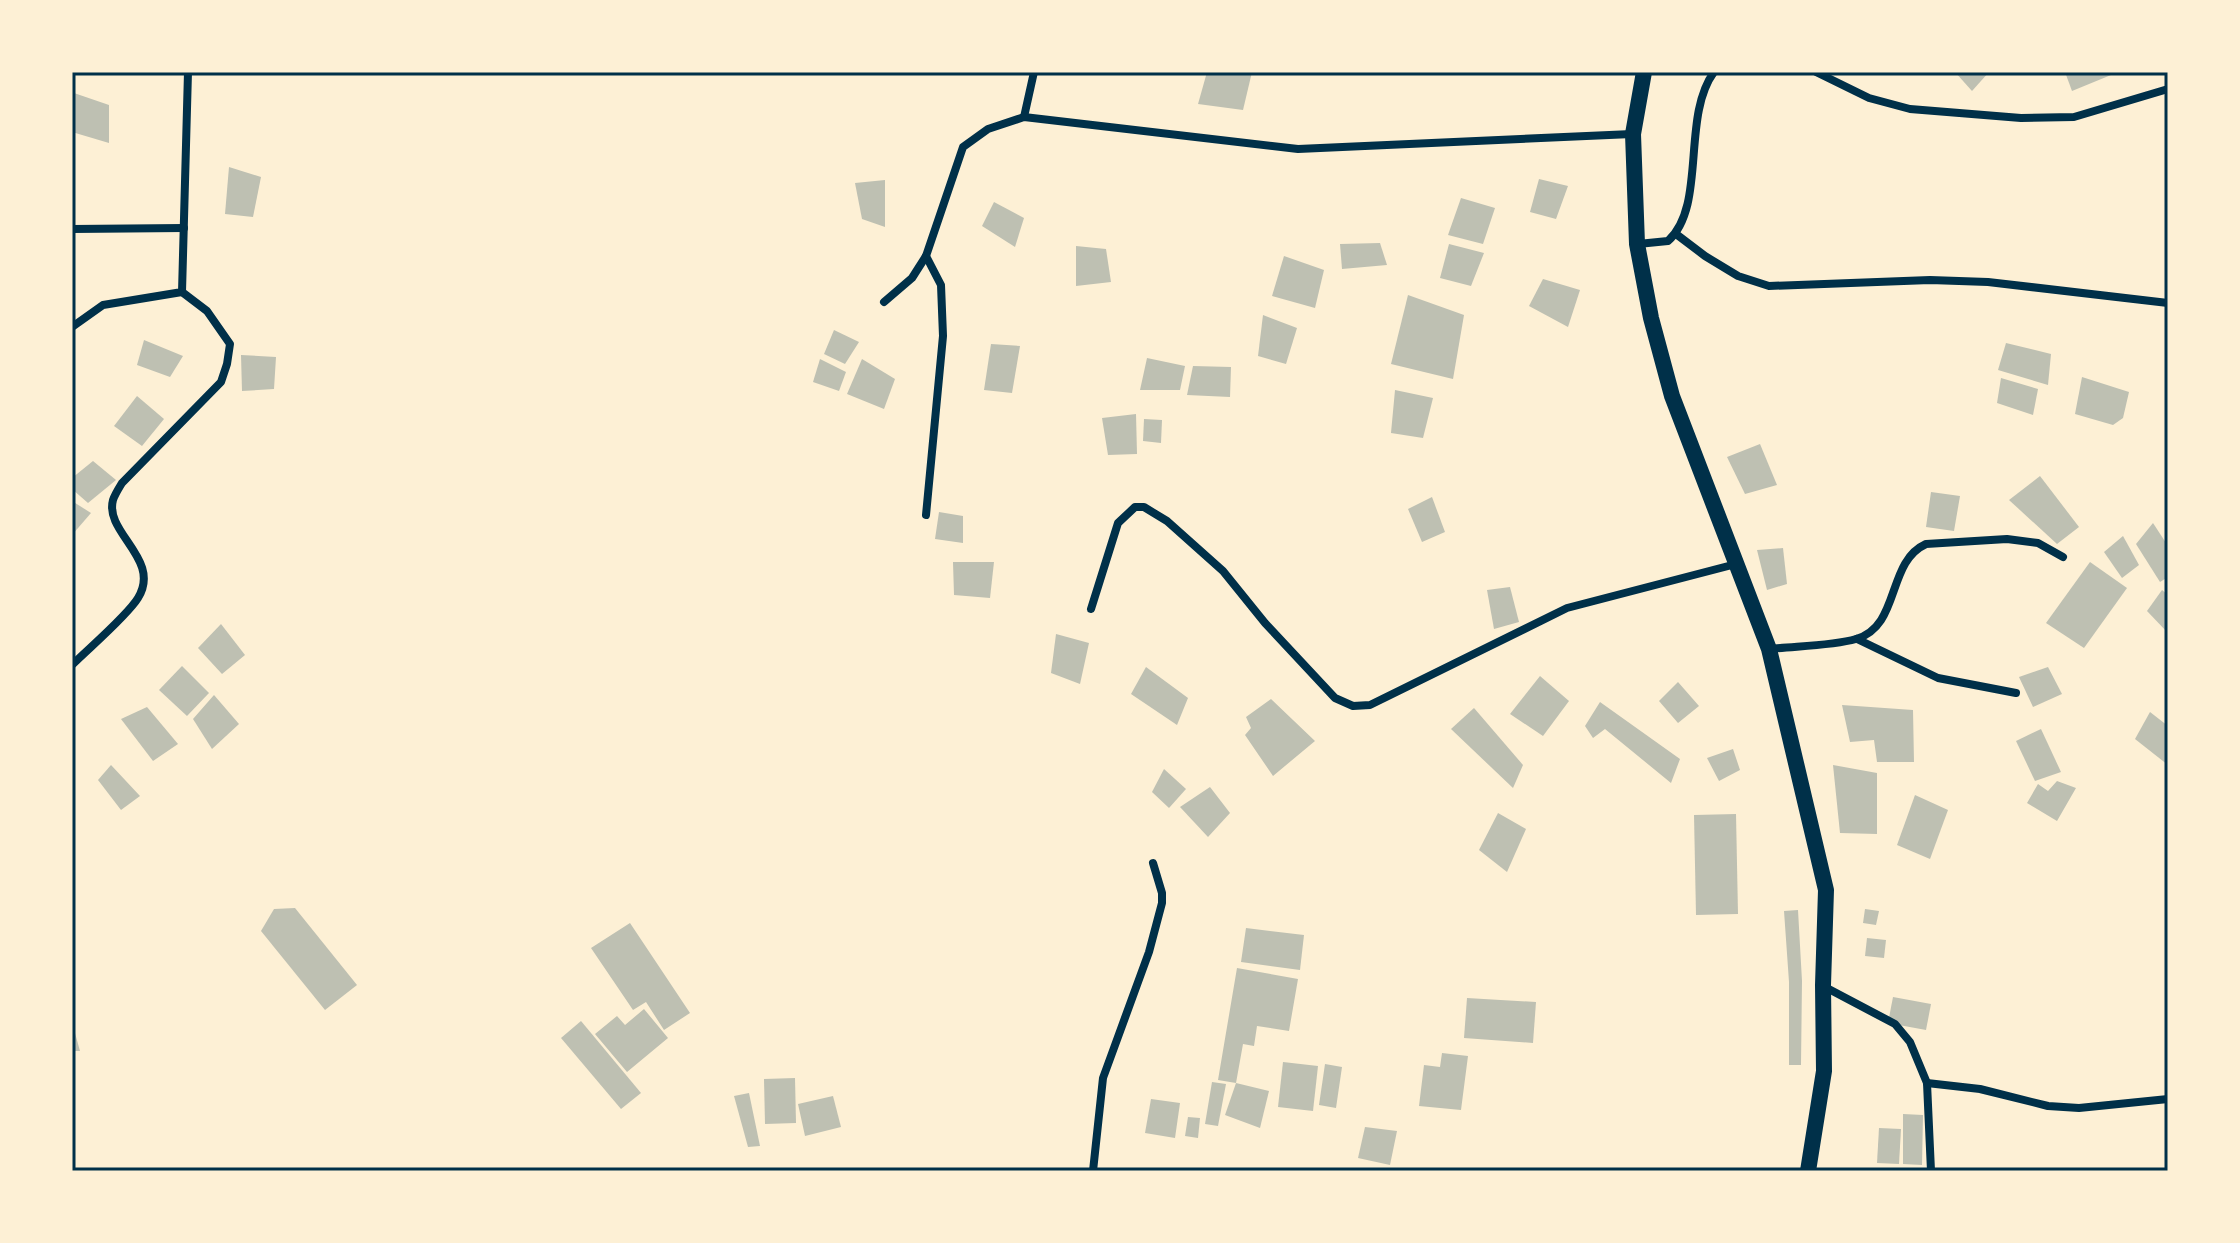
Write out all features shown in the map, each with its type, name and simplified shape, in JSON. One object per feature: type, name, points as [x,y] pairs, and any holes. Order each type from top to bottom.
[{"type":"highway","points":[[1644,72],[1633,134],[1637,244],[1651,318],[1672,396],[1769,649],[1826,890],[1824,1071],[1808,1171]]},
{"type":"street","points":[[182,292],[188,72]]},
{"type":"street","points":[[1024,117],[1034,72]]},
{"type":"street","points":[[1637,244],[1668,241],[1676,234],[1686,207],[1698,113],[1714,72]]},
{"type":"street","points":[[1816,72],[1869,98],[1910,109],[2021,118],[2074,117],[2168,89]]},
{"type":"street","points":[[884,302],[912,278],[926,256],[963,147],[988,129],[1024,117],[1298,149],[1633,134]]},
{"type":"street","points":[[72,229],[184,228]]},
{"type":"street","points":[[1676,234],[1738,276],[1769,286],[1930,280],[1988,282],[2168,303]]},
{"type":"street","points":[[926,256],[941,285],[943,336],[926,515]]},
{"type":"street","points":[[72,327],[103,305],[182,292],[207,311],[230,344],[221,382],[122,483],[112,502],[114,516],[140,561],[145,581],[137,599],[72,665]]},
{"type":"street","points":[[1091,609],[1118,523],[1135,507],[1144,507],[1167,521],[1223,571],[1265,623],[1335,698],[1353,706],[1370,705],[1567,608],[1736,564]]},
{"type":"street","points":[[1769,649],[1857,639],[1872,630],[1886,614],[1904,563],[1917,548],[1926,544],[2007,539],[2038,543],[2063,557]]},
{"type":"street","points":[[1857,639],[1938,678],[2016,693]]},
{"type":"street","points":[[1093,1171],[1103,1078],[1149,952],[1162,903],[1153,863]]},
{"type":"street","points":[[1823,985],[1888,1023],[1895,1024],[1910,1042],[1927,1083],[1931,1171]]},
{"type":"street","points":[[1927,1083],[1980,1089],[2048,1106],[2079,1108],[2168,1099]]},
{"type":"building","points":[[1207,72],[1252,72],[1243,110],[1198,104]]},
{"type":"building","points":[[1955,72],[1989,72],[1972,91]]},
{"type":"building","points":[[2065,72],[2110,72],[2111,75],[2072,91]]},
{"type":"building","points":[[74,93],[109,105],[109,143],[72,132]]},
{"type":"building","points":[[229,167],[261,177],[253,217],[225,214]]},
{"type":"building","points":[[1539,179],[1568,186],[1556,219],[1530,212]]},
{"type":"building","points":[[885,180],[885,227],[862,219],[855,183]]},
{"type":"building","points":[[1461,198],[1495,208],[1483,244],[1448,235]]},
{"type":"building","points":[[994,202],[1024,218],[1015,247],[982,226]]},
{"type":"building","points":[[1380,243],[1387,265],[1342,269],[1340,244]]},
{"type":"building","points":[[1449,244],[1484,253],[1471,286],[1440,278]]},
{"type":"building","points":[[1076,246],[1106,249],[1111,282],[1076,286]]},
{"type":"building","points":[[1284,256],[1324,270],[1315,308],[1272,296]]},
{"type":"building","points":[[1543,279],[1580,290],[1568,327],[1529,306]]},
{"type":"building","points":[[1408,295],[1464,315],[1453,379],[1391,364]]},
{"type":"building","points":[[1263,315],[1297,328],[1286,364],[1258,356]]},
{"type":"building","points":[[834,330],[859,342],[845,364],[824,354]]},
{"type":"building","points":[[144,340],[183,356],[170,377],[137,365]]},
{"type":"building","points":[[2006,343],[2051,354],[2048,385],[1998,370]]},
{"type":"building","points":[[991,344],[1020,346],[1012,393],[984,390]]},
{"type":"building","points":[[241,355],[276,357],[274,389],[242,391]]},
{"type":"building","points":[[1147,358],[1185,366],[1180,390],[1140,390]]},
{"type":"building","points":[[820,359],[846,372],[839,391],[813,382]]},
{"type":"building","points":[[862,359],[895,379],[884,409],[847,394]]},
{"type":"building","points":[[1193,366],[1231,367],[1230,397],[1187,395]]},
{"type":"building","points":[[2082,377],[2129,392],[2123,418],[2113,425],[2075,414]]},
{"type":"building","points":[[2001,378],[2038,389],[2033,415],[1997,403]]},
{"type":"building","points":[[1395,390],[1433,398],[1423,438],[1391,433]]},
{"type":"building","points":[[137,396],[164,419],[142,446],[114,426]]},
{"type":"building","points":[[1136,414],[1137,454],[1108,455],[1102,418]]},
{"type":"building","points":[[1144,419],[1162,420],[1161,443],[1143,441]]},
{"type":"building","points":[[1760,444],[1777,485],[1745,494],[1727,457]]},
{"type":"building","points":[[93,461],[116,480],[88,503],[72,489],[72,478]]},
{"type":"building","points":[[2040,476],[2079,527],[2057,544],[2009,500]]},
{"type":"building","points":[[1931,492],[1960,496],[1954,531],[1926,527]]},
{"type":"building","points":[[1432,497],[1445,532],[1422,542],[1408,509]]},
{"type":"building","points":[[72,501],[91,513],[72,535]]},
{"type":"building","points":[[939,512],[963,516],[963,543],[935,539]]},
{"type":"building","points":[[2153,523],[2168,546],[2168,577],[2160,582],[2136,544]]},
{"type":"building","points":[[2123,536],[2139,565],[2122,578],[2104,552]]},
{"type":"building","points":[[1783,548],[1787,584],[1767,590],[1757,550]]},
{"type":"building","points":[[953,562],[994,562],[990,598],[954,595]]},
{"type":"building","points":[[2090,562],[2127,588],[2084,648],[2046,623]]},
{"type":"building","points":[[1510,587],[1519,622],[1494,629],[1487,590]]},
{"type":"building","points":[[2162,590],[2168,595],[2168,633],[2147,611]]},
{"type":"building","points":[[221,624],[245,655],[222,674],[198,648]]},
{"type":"building","points":[[1056,634],[1089,643],[1080,684],[1051,673]]},
{"type":"building","points":[[182,666],[209,693],[187,716],[159,690]]},
{"type":"building","points":[[1146,667],[1188,698],[1177,725],[1131,694]]},
{"type":"building","points":[[2048,667],[2062,694],[2033,707],[2019,677]]},
{"type":"building","points":[[1540,676],[1569,701],[1543,736],[1510,714]]},
{"type":"building","points":[[1678,682],[1699,706],[1678,723],[1659,701]]},
{"type":"building","points":[[214,695],[239,724],[212,749],[193,719]]},
{"type":"building","points":[[1271,699],[1315,741],[1273,776],[1245,735],[1251,728],[1246,717]]},
{"type":"building","points":[[1600,702],[1680,759],[1671,783],[1605,729],[1593,738],[1585,726]]},
{"type":"building","points":[[1842,705],[1913,710],[1914,762],[1877,762],[1874,740],[1850,742]]},
{"type":"building","points":[[147,707],[178,744],[153,761],[121,719]]},
{"type":"building","points":[[1474,708],[1523,765],[1513,788],[1451,729]]},
{"type":"building","points":[[2150,712],[2168,726],[2168,765],[2135,739]]},
{"type":"building","points":[[2041,729],[2061,772],[2035,781],[2016,741]]},
{"type":"building","points":[[1733,749],[1740,770],[1719,781],[1707,758]]},
{"type":"building","points":[[111,765],[140,796],[121,810],[98,780]]},
{"type":"building","points":[[1833,765],[1877,773],[1877,834],[1840,833]]},
{"type":"building","points":[[1164,769],[1186,789],[1169,808],[1152,792]]},
{"type":"building","points":[[2057,781],[2076,788],[2057,821],[2027,803],[2038,784],[2048,791]]},
{"type":"building","points":[[1210,787],[1230,813],[1208,837],[1180,807]]},
{"type":"building","points":[[1915,795],[1948,810],[1930,859],[1897,845]]},
{"type":"building","points":[[1498,813],[1526,829],[1507,872],[1479,850]]},
{"type":"building","points":[[1736,814],[1738,914],[1696,915],[1694,815]]},
{"type":"building","points":[[295,908],[357,985],[325,1010],[261,931],[274,909]]},
{"type":"building","points":[[1865,909],[1879,911],[1876,925],[1863,923]]},
{"type":"building","points":[[1798,910],[1802,981],[1801,1065],[1789,1065],[1789,982],[1784,911]]},
{"type":"building","points":[[630,923],[690,1013],[664,1030],[646,1002],[633,1010],[591,948]]},
{"type":"building","points":[[1246,928],[1304,935],[1300,970],[1241,962]]},
{"type":"building","points":[[1867,938],[1886,940],[1884,958],[1865,956]]},
{"type":"building","points":[[1237,968],[1298,979],[1289,1031],[1257,1026],[1254,1046],[1243,1044],[1236,1083],[1218,1080]]},
{"type":"building","points":[[1893,997],[1931,1004],[1926,1030],[1888,1023]]},
{"type":"building","points":[[1467,998],[1536,1002],[1533,1043],[1464,1038]]},
{"type":"building","points":[[644,1009],[668,1038],[627,1072],[595,1034],[617,1016],[625,1025]]},
{"type":"building","points":[[581,1021],[641,1093],[621,1109],[561,1038]]},
{"type":"building","points":[[73,1026],[80,1051],[72,1051]]},
{"type":"building","points":[[1442,1053],[1468,1056],[1461,1110],[1419,1106],[1424,1065],[1440,1067]]},
{"type":"building","points":[[1283,1062],[1318,1066],[1313,1111],[1278,1107]]},
{"type":"building","points":[[1325,1064],[1342,1067],[1336,1108],[1319,1105]]},
{"type":"building","points":[[795,1078],[796,1123],[765,1124],[764,1079]]},
{"type":"building","points":[[1212,1082],[1226,1084],[1218,1126],[1205,1124]]},
{"type":"building","points":[[1236,1083],[1269,1091],[1260,1128],[1225,1115]]},
{"type":"building","points":[[749,1093],[760,1146],[748,1147],[734,1096]]},
{"type":"building","points":[[833,1096],[841,1127],[805,1136],[798,1104]]},
{"type":"building","points":[[1151,1099],[1180,1103],[1175,1138],[1145,1133]]},
{"type":"building","points":[[1903,1114],[1923,1115],[1922,1165],[1903,1164]]},
{"type":"building","points":[[1188,1117],[1200,1118],[1198,1138],[1185,1136]]},
{"type":"building","points":[[1365,1127],[1397,1131],[1390,1165],[1358,1158]]},
{"type":"building","points":[[1879,1128],[1901,1129],[1899,1164],[1877,1163]]}]
